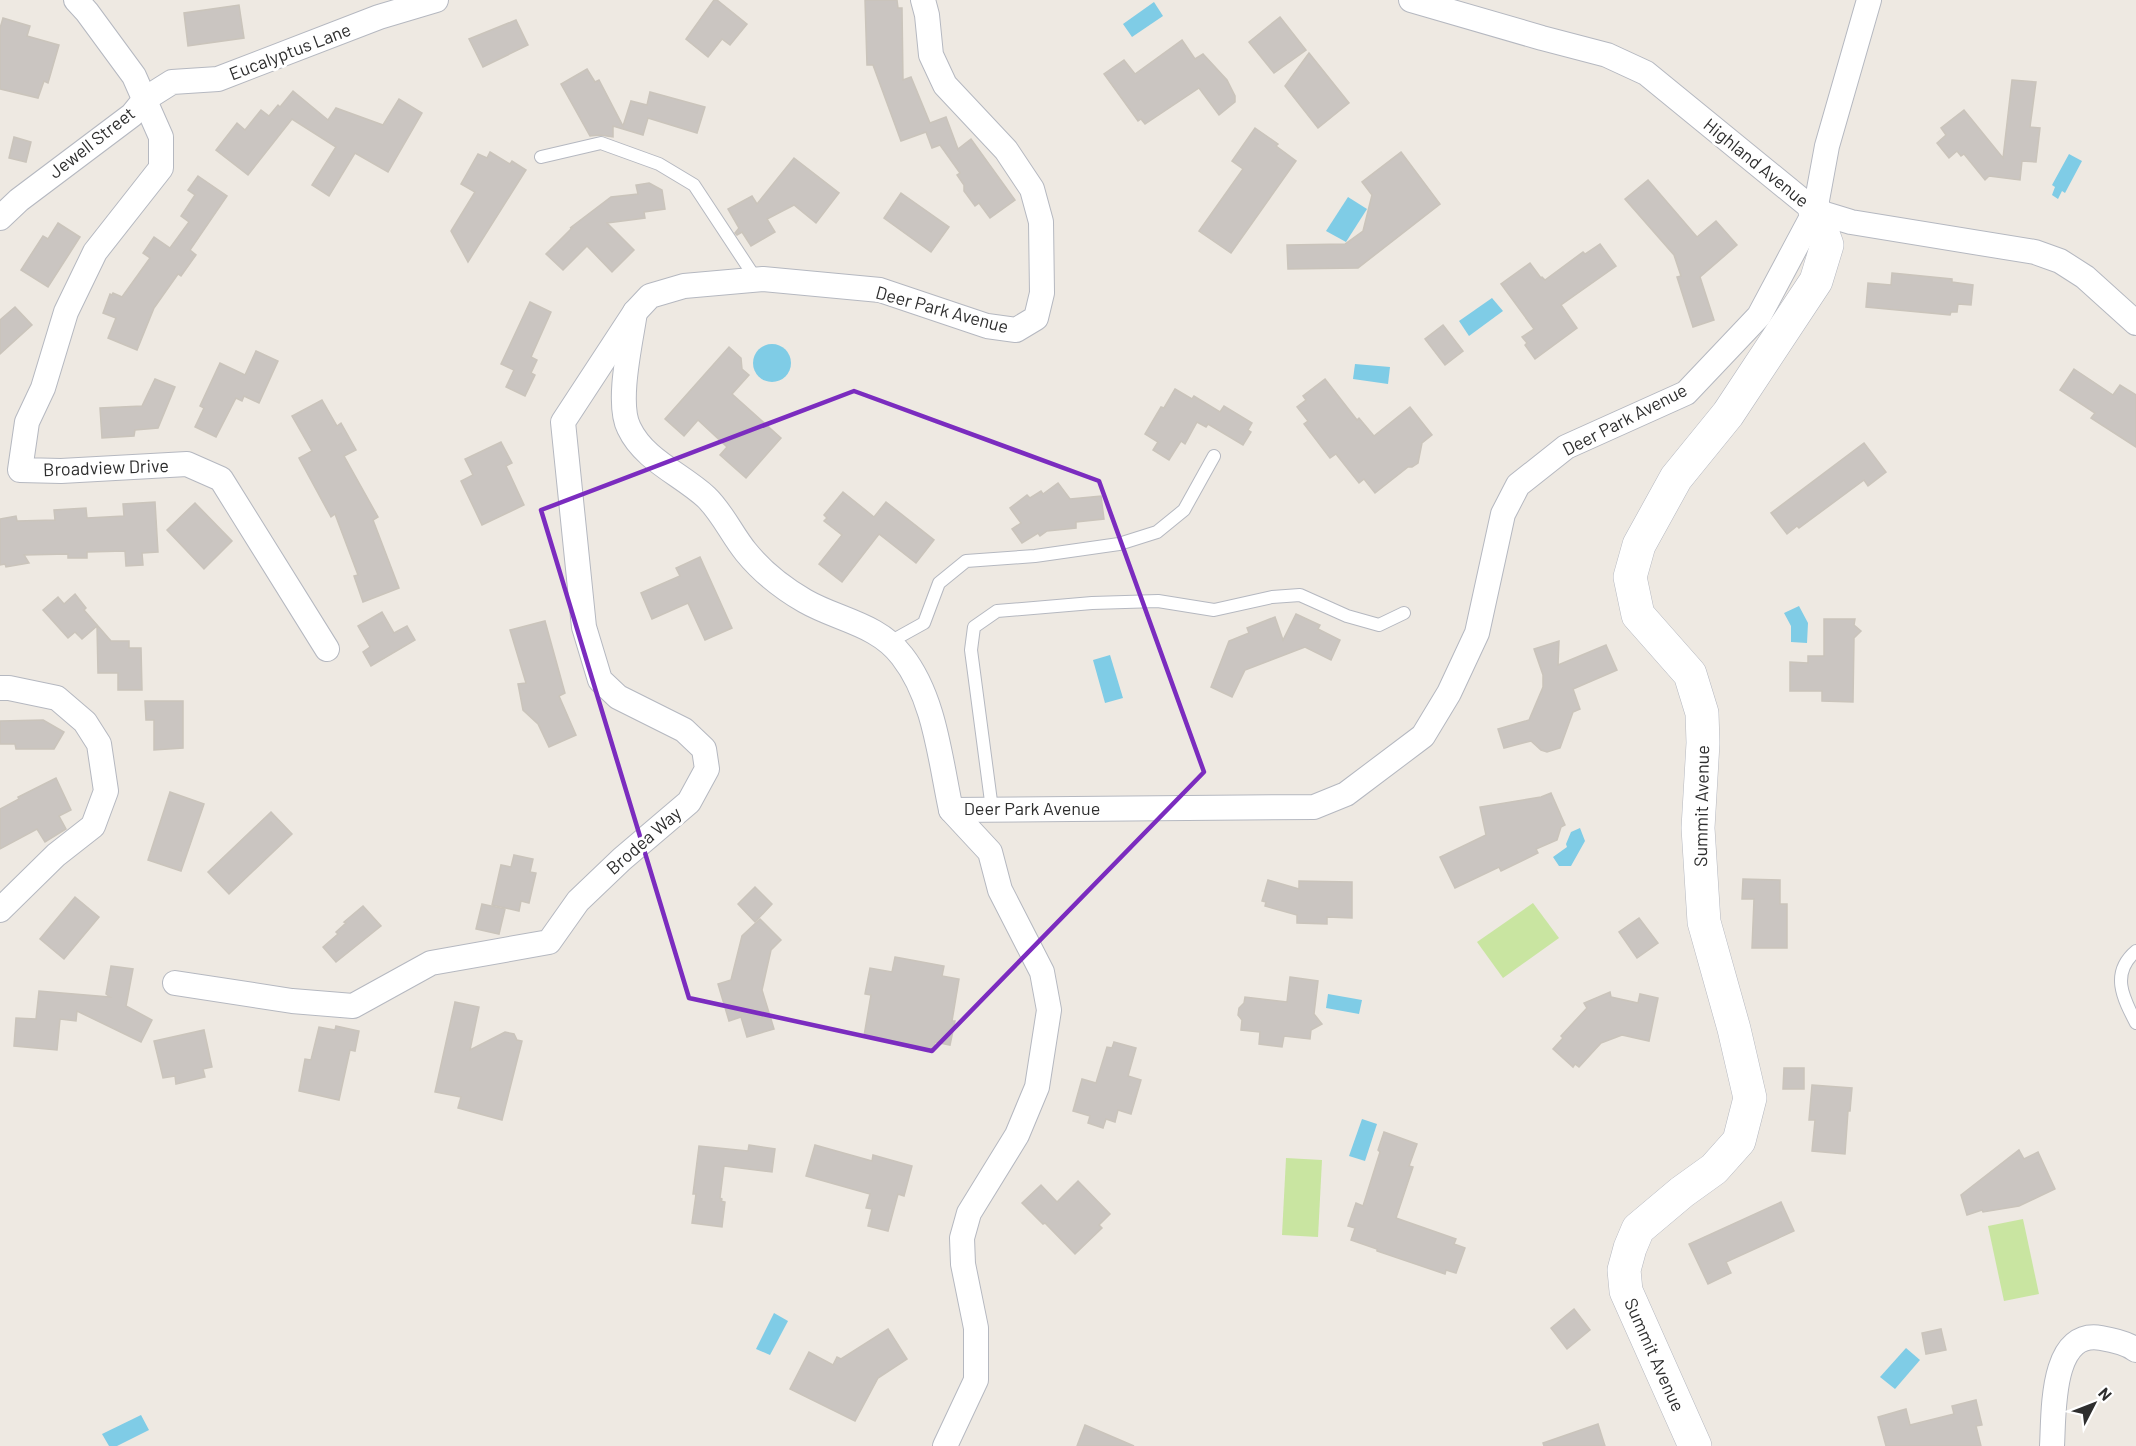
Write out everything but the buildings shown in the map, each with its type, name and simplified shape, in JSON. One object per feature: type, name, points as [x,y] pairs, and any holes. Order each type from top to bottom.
[{"type":"street","name":"Jewell Street","points":[[0,218],[9,197],[132,115],[145,99],[134,76],[76,0]]},
{"type":"street","name":"Eucalyptus Lane","points":[[145,99],[172,82],[218,79],[379,17],[436,0]]},
{"type":"street","name":"Deer Park Avenue","points":[[923,0],[931,55],[945,85],[1006,150],[1032,189],[1041,222],[1042,293],[1036,318],[1016,330],[987,326],[880,290],[756,279],[684,286],[650,296],[635,312],[622,402],[628,428],[644,449],[707,498],[746,552],[774,582],[808,602],[870,628],[900,653],[916,675],[930,712],[951,810],[1314,807],[1346,794],[1423,736],[1449,693],[1477,633],[1503,514],[1518,485],[1566,447],[1686,393],[1759,316],[1815,211],[1827,146],[1869,0]]},
{"type":"street","name":"Highland Avenue","points":[[1411,0],[1607,55],[1646,73],[1815,211],[1851,222],[2035,252],[2060,261],[2085,278],[2136,323]]},
{"type":"street","name":"Broadview Drive","points":[[145,99],[161,137],[161,168],[95,252],[66,312],[42,388],[27,422],[10,473],[187,464],[220,479],[327,649]]},
{"type":"street","name":"Summit Avenue","points":[[1695,1446],[1626,1292],[1624,1270],[1638,1229],[1714,1169],[1739,1141],[1750,1098],[1734,1029],[1704,922],[1698,828],[1703,743],[1702,713],[1690,674],[1638,615],[1630,577],[1639,544],[1676,478],[1728,414],[1815,281],[1827,245],[1815,211]]},
{"type":"street","name":"Brodea Way","points":[[175,983],[292,1000],[353,1006],[431,963],[549,942],[578,901],[689,802],[707,769],[704,749],[684,730],[618,697],[600,680],[584,627],[563,422],[635,312]]},
{"type":"street","points":[[0,688],[57,698],[85,722],[99,744],[106,791],[93,826],[56,855],[0,910]]},
{"type":"street","points":[[945,1446],[976,1380],[976,1328],[963,1264],[962,1238],[969,1213],[1017,1136],[1037,1087],[1050,1010],[1042,972],[1000,890],[990,852],[951,810]]},
{"type":"street","points":[[2052,1446],[2056,1379],[2067,1353],[2082,1339],[2096,1337],[2136,1350]]},
{"type":"lane","points":[[541,157],[601,143],[659,164],[694,185],[756,279]]},
{"type":"lane","points":[[888,643],[924,623],[939,583],[966,561],[1035,556],[1108,545],[1157,532],[1184,510],[1214,456]]},
{"type":"lane","points":[[992,809],[971,650],[974,627],[997,611],[1092,603],[1158,601],[1214,610],[1272,597],[1300,595],[1347,616],[1379,625],[1404,613]]},
{"type":"lane","points":[[2136,951],[2123,965],[2119,980],[2136,1023]]},
{"type":"highlighted area","points":[[854,391],[1099,481],[1204,772],[932,1051],[689,998],[541,510]]},
{"type":"green space","points":[[1533,903],[1559,938],[1503,978],[1477,942]]},
{"type":"green space","points":[[1286,1158],[1322,1160],[1318,1237],[1282,1235]]},
{"type":"green space","points":[[2023,1219],[2039,1294],[2004,1301],[1988,1226]]},
{"type":"water","points":[[1154,2],[1163,16],[1132,37],[1123,24]]},
{"type":"water","points":[[2069,154],[2082,161],[2065,193],[2062,191],[2058,199],[2052,195],[2055,187],[2052,185]]},
{"type":"water","points":[[1348,197],[1367,209],[1346,242],[1326,231]]},
{"type":"water","points":[[1492,298],[1503,311],[1469,336],[1459,321]]},
{"type":"water","points":[[772,344],[786,349],[791,363],[786,377],[772,382],[758,377],[753,363],[758,349]]},
{"type":"water","points":[[1355,364],[1390,367],[1388,384],[1353,379]]},
{"type":"water","points":[[1799,606],[1808,623],[1807,643],[1791,642],[1791,626],[1784,613]]},
{"type":"water","points":[[1110,655],[1123,698],[1105,703],[1093,660]]},
{"type":"water","points":[[1580,828],[1585,841],[1571,866],[1559,866],[1553,857],[1567,847],[1571,832]]},
{"type":"water","points":[[1328,994],[1362,1000],[1359,1014],[1326,1008]]},
{"type":"water","points":[[1362,1119],[1377,1124],[1365,1161],[1349,1156]]},
{"type":"water","points":[[774,1313],[788,1321],[770,1355],[756,1349]]},
{"type":"water","points":[[1906,1348],[1920,1360],[1895,1389],[1880,1377]]},
{"type":"water","points":[[141,1415],[149,1430],[117,1446],[109,1446],[102,1434]]}]
